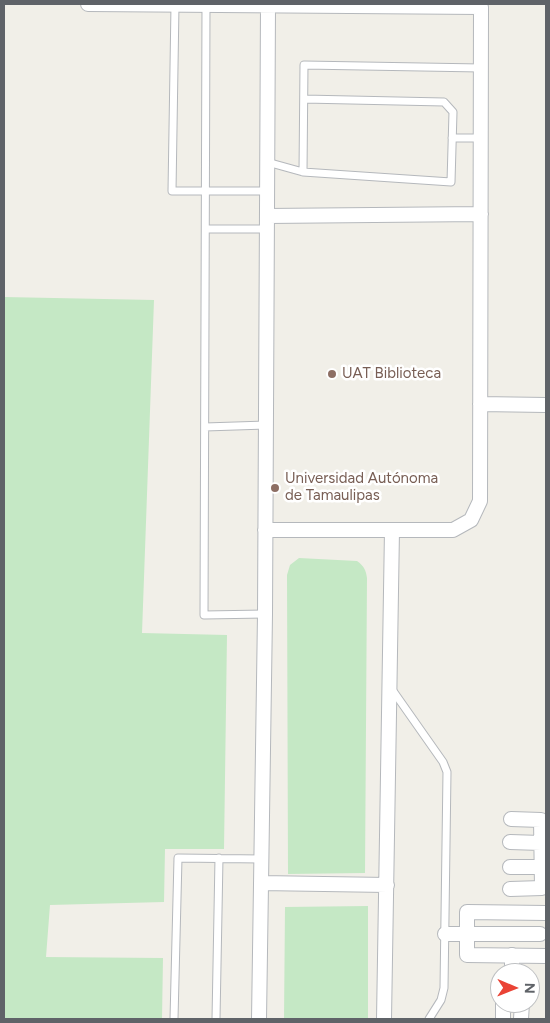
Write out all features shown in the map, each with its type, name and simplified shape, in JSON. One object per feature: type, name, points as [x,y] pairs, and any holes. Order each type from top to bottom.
[{"type":"street","points":[[88,4],[481,6],[480,501],[470,520],[453,530],[265,530]]},
{"type":"street","points":[[259,1019],[265,614],[268,6]]},
{"type":"street","points":[[267,223],[481,214]]},
{"type":"street","points":[[480,404],[546,405]]},
{"type":"street","points":[[384,1019],[392,530]]},
{"type":"street","points":[[510,889],[542,888],[541,820],[511,819]]},
{"type":"street","points":[[510,842],[541,842]]},
{"type":"street","points":[[510,867],[541,867]]},
{"type":"street","points":[[261,883],[387,885]]},
{"type":"street","points":[[530,913],[531,888]]},
{"type":"street","points":[[546,913],[467,912],[467,955],[546,956]]},
{"type":"street","points":[[445,934],[540,934]]},
{"type":"street","points":[[512,956],[512,963]]},
{"type":"lane","points":[[174,5],[172,191],[267,191]]},
{"type":"lane","points":[[206,5],[204,616],[265,614]]},
{"type":"lane","points":[[303,172],[304,65],[481,68]]},
{"type":"lane","points":[[267,162],[303,172],[451,182],[453,112],[444,102],[304,99]]},
{"type":"lane","points":[[452,138],[481,138]]},
{"type":"lane","points":[[206,230],[267,223]]},
{"type":"lane","points":[[205,426],[266,425]]},
{"type":"lane","points":[[390,687],[443,762],[447,772],[444,988],[441,1000],[429,1019]]},
{"type":"lane","points":[[174,1019],[178,858],[261,859]]},
{"type":"lane","points":[[216,1019],[218,858]]},
{"type":"green space","points":[[4,297],[154,300],[142,633],[227,635],[224,849],[165,849],[164,902],[50,905],[46,957],[163,958],[162,1019],[4,1019]]},
{"type":"green space","points":[[299,558],[357,561],[363,566],[367,575],[365,873],[288,874],[287,575],[290,565]]},
{"type":"green space","points":[[368,906],[368,1019],[284,1019],[285,907]]},
{"type":"place","name":"UAT Biblioteca","points":[[332,374]]},
{"type":"place","name":"Universidad Autónoma de Tamaulipas","points":[[275,488]]}]
